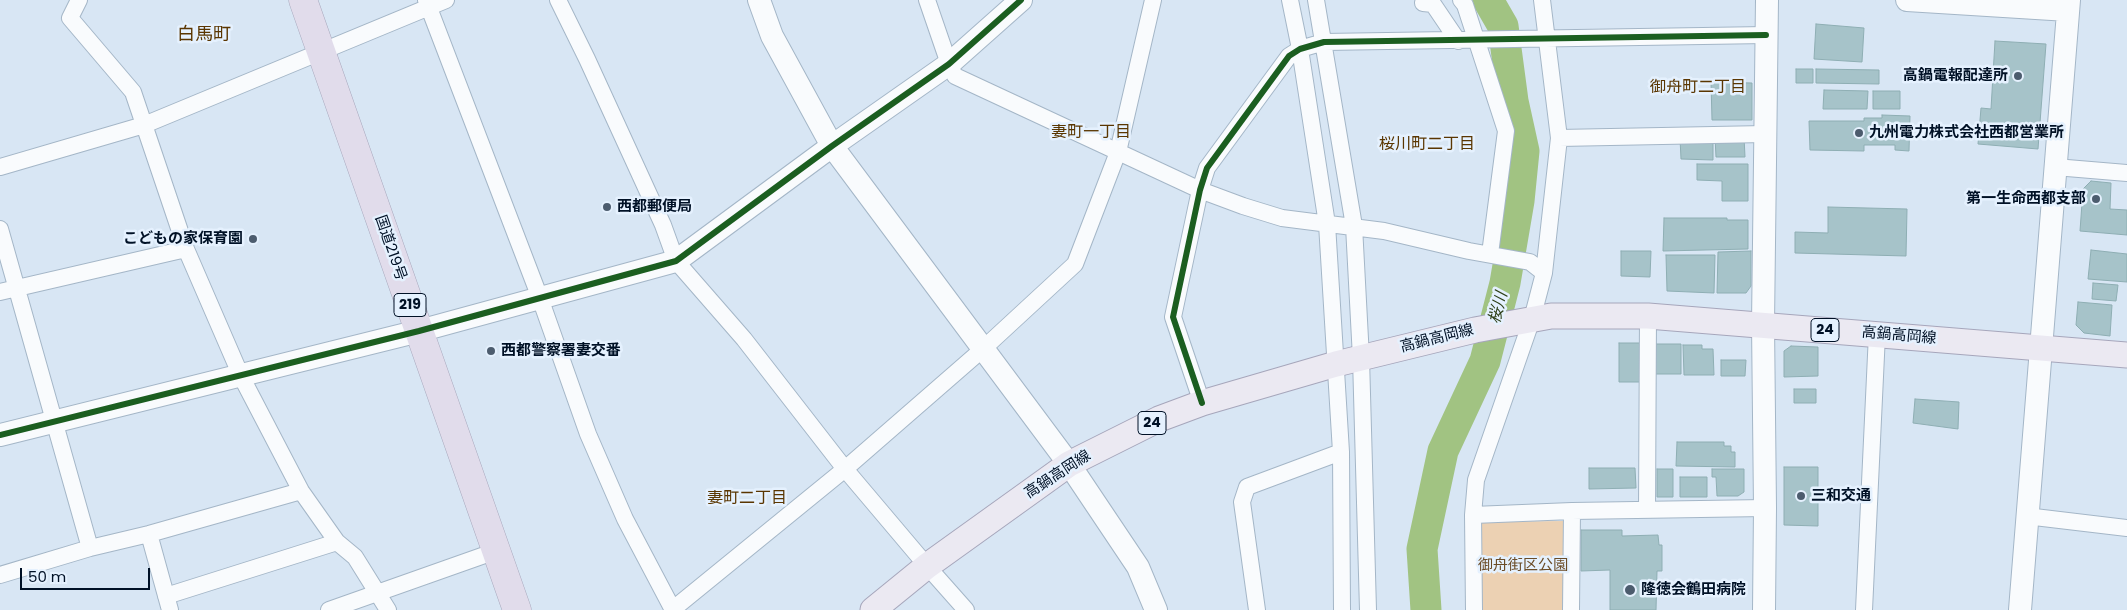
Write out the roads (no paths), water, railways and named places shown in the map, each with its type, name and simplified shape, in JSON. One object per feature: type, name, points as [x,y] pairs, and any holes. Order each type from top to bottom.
[{"type":"highway","name":"国道219号","points":[[303,0],[517,610]]},
{"type":"main road","name":"高鍋高岡線","points":[[874,610],[927,566],[1069,464],[1159,419],[1202,403],[1336,364],[1476,330],[1528,320],[1579,315],[1648,316],[2127,355]]},
{"type":"street","points":[[79,0],[70,18],[132,92],[186,249],[241,376],[300,491],[337,542],[355,557],[388,610]]},
{"type":"street","points":[[0,167],[144,125],[321,51],[428,3],[446,0]]},
{"type":"street","points":[[558,0],[588,59],[655,208],[676,261],[744,339],[846,469],[966,610]]},
{"type":"street","points":[[759,0],[772,36],[832,146],[1069,464],[1138,567],[1156,610]]},
{"type":"street","points":[[927,0],[955,76],[1200,190],[1282,218],[1354,226],[1530,262],[1544,272]]},
{"type":"street","points":[[0,435],[420,331],[676,261],[832,146],[949,64],[1021,0]]},
{"type":"street","points":[[428,3],[540,298],[588,434],[625,519],[673,610],[846,469],[984,348],[1075,264],[1118,152],[1153,0]]},
{"type":"street","points":[[1290,0],[1300,49],[1327,224],[1341,452],[1342,610]]},
{"type":"street","points":[[1316,0],[1354,226],[1361,358],[1368,610]]},
{"type":"street","points":[[1461,0],[1465,4],[1481,40],[1506,131],[1495,255]]},
{"type":"street","points":[[1474,610],[1472,515],[1476,480],[1544,272],[1559,138],[1544,39],[1542,0]]},
{"type":"street","points":[[1764,610],[1763,324],[1767,0]]},
{"type":"street","points":[[1907,0],[2068,5],[2020,610]]},
{"type":"street","points":[[1422,3],[1433,4],[1458,40]]},
{"type":"street","points":[[1202,403],[1173,317],[1200,190],[1207,168],[1289,56],[1300,49],[1324,42],[1766,35]]},
{"type":"street","points":[[1559,138],[1765,134]]},
{"type":"street","points":[[2055,167],[2127,173]]},
{"type":"street","points":[[0,229],[90,548]]},
{"type":"street","points":[[0,292],[186,249]]},
{"type":"street","points":[[1647,510],[1648,316]]},
{"type":"street","points":[[1864,610],[1877,334]]},
{"type":"street","points":[[1257,610],[1242,502],[1247,488],[1341,452]]},
{"type":"street","points":[[0,575],[90,548],[149,534],[300,491]]},
{"type":"street","points":[[1472,515],[1572,510],[1765,508]]},
{"type":"street","points":[[1571,610],[1572,510]]},
{"type":"street","points":[[2026,516],[2127,528]]},
{"type":"street","points":[[149,534],[168,603],[337,542]]},
{"type":"street","points":[[330,610],[496,551]]},
{"type":"waterway","name":"桜川","points":[[1426,610],[1422,549],[1443,451],[1485,361],[1505,283],[1519,201],[1524,151],[1513,101],[1503,26],[1488,0]]},
{"type":"place","name":"高鍋電報配達所","points":[[2018,76]]},
{"type":"place","name":"九州電力株式会社西都営業所","points":[[1859,133]]},
{"type":"place","name":"第一生命西都支部","points":[[2096,199]]},
{"type":"place","name":"西都郵便局","points":[[607,207]]},
{"type":"place","name":"こどもの家保育園","points":[[253,239]]},
{"type":"place","name":"西都警察署妻交番","points":[[491,351]]},
{"type":"place","name":"三和交通","points":[[1801,496]]},
{"type":"place","name":"隆徳会鶴田病院","points":[[1630,590]]},
{"type":"district","name":"白馬町","points":[[204,35]]},
{"type":"district","name":"御舟町二丁目","points":[[1698,88]]},
{"type":"district","name":"妻町一丁目","points":[[1091,133]]},
{"type":"district","name":"桜川町二丁目","points":[[1427,145]]},
{"type":"district","name":"妻町二丁目","points":[[747,499]]},
{"type":"park label","name":"御舟街区公園","points":[[1523,566]]}]
